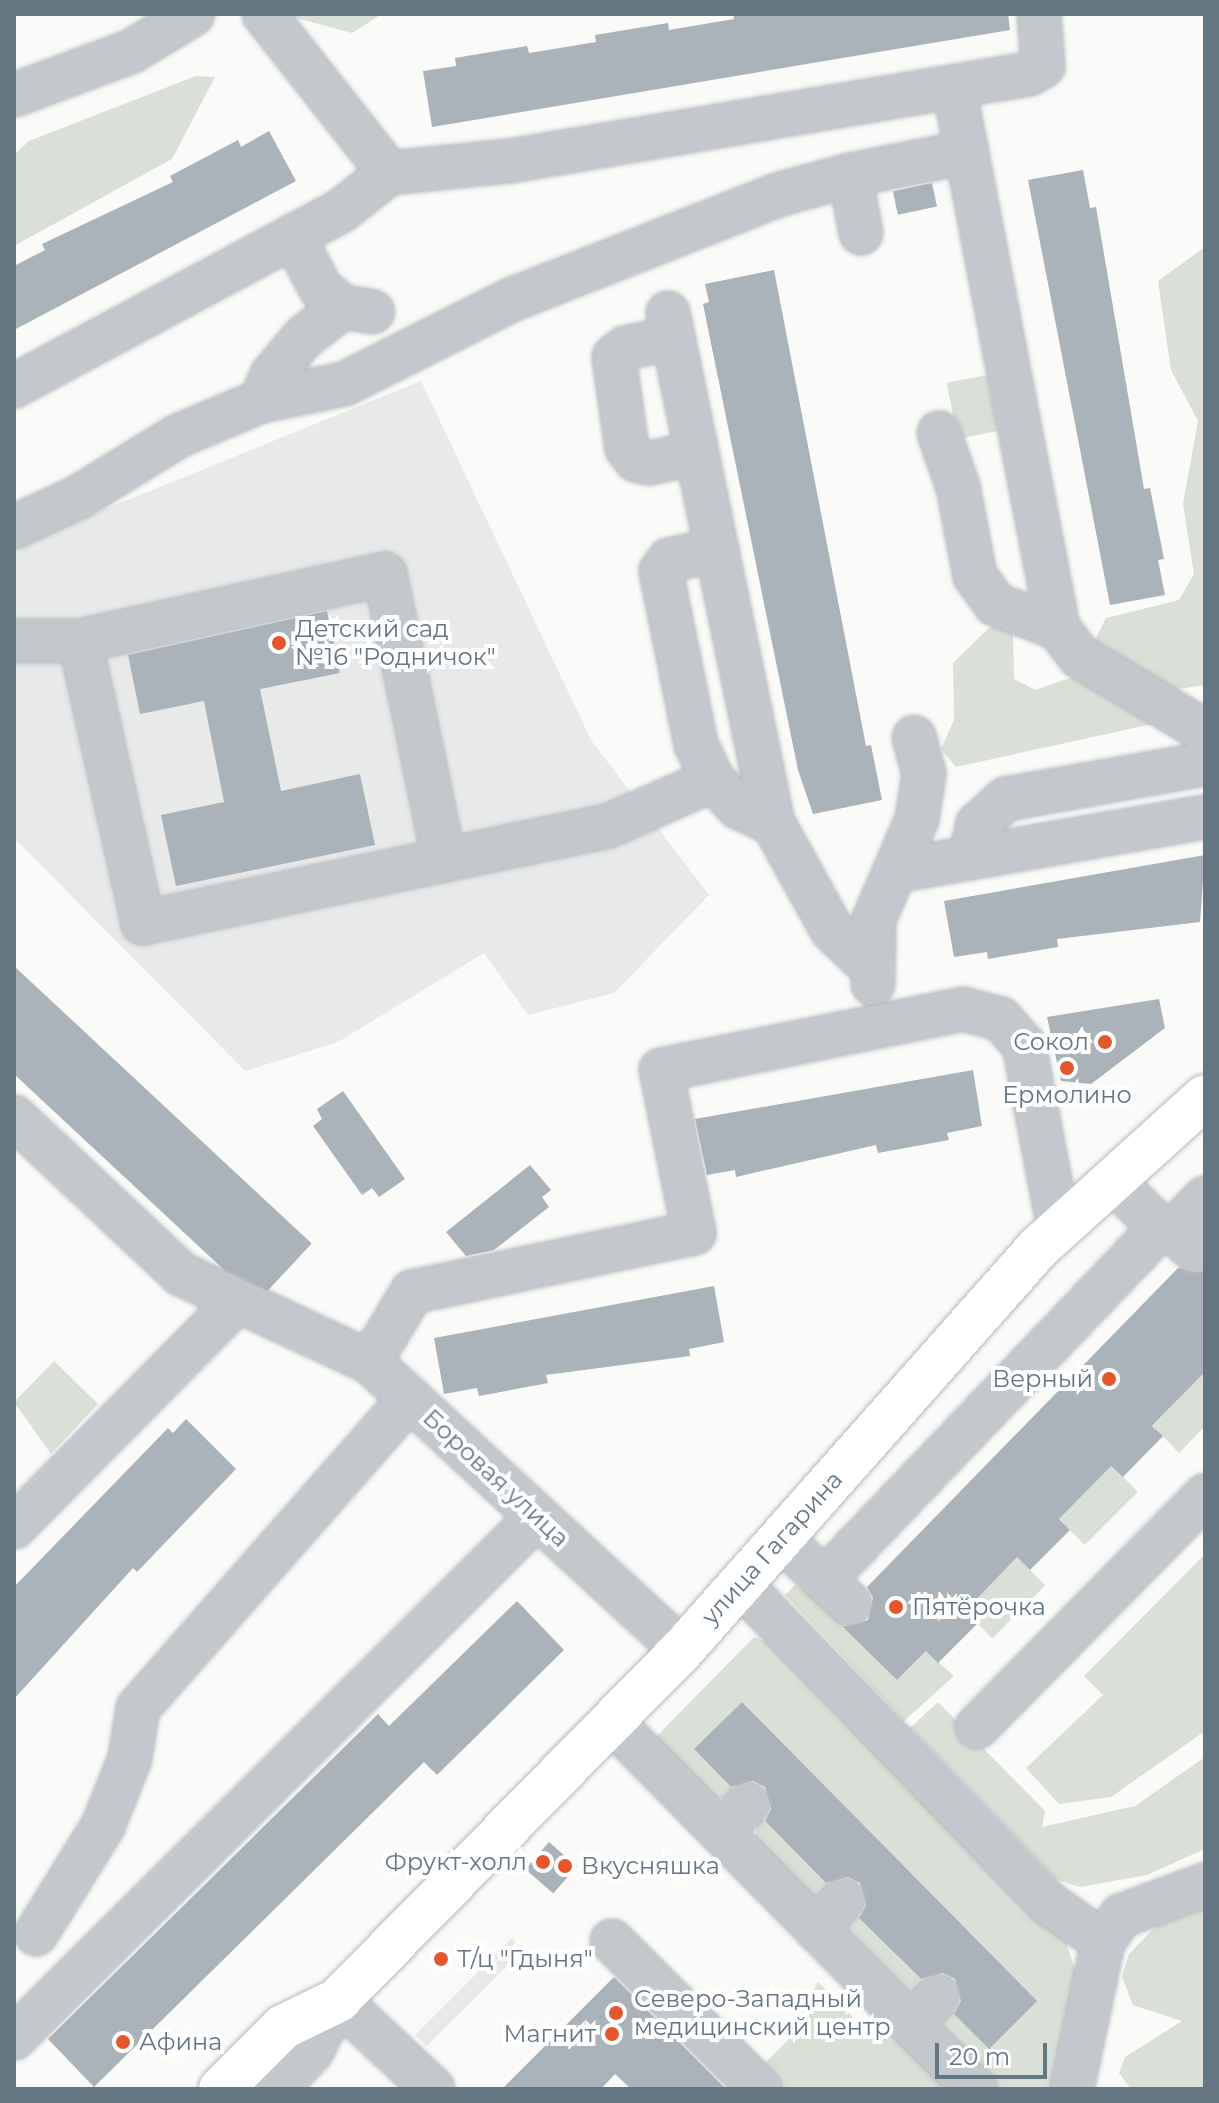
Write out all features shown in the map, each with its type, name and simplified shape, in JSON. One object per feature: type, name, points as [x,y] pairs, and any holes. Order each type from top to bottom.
[{"type":"main road","name":"улица Гагарина","points":[[221,2089],[283,2027],[338,2000],[682,1650],[1059,1228],[1205,1097]]},
{"type":"street","points":[[14,95],[132,51],[193,14]]},
{"type":"street","points":[[264,14],[389,173]]},
{"type":"street","points":[[14,386],[342,210],[389,173],[510,161],[1029,74],[1043,66],[1039,14]]},
{"type":"street","points":[[954,87],[1058,628],[1079,656],[1205,731]]},
{"type":"street","points":[[14,527],[79,497],[178,436],[261,401],[344,384],[511,300],[777,195],[850,175],[967,152]]},
{"type":"street","points":[[850,175],[861,233]]},
{"type":"street","points":[[261,401],[272,375],[304,337],[358,309],[321,289],[293,236]]},
{"type":"street","points":[[697,453],[636,460],[624,435],[614,357],[670,325],[697,453],[773,823],[832,930],[870,966]]},
{"type":"street","points":[[939,433],[958,487],[975,576],[995,604],[1058,628]]},
{"type":"street","points":[[717,550],[669,560],[661,571],[696,744],[713,780],[738,807],[773,823]]},
{"type":"street","points":[[14,641],[80,641],[385,574],[444,860]]},
{"type":"street","points":[[80,641],[143,923],[608,826],[713,780]]},
{"type":"street","points":[[882,1025],[870,966],[874,919],[917,819],[924,774],[914,737]]},
{"type":"street","points":[[970,858],[978,824],[1006,799],[1205,764]]},
{"type":"street","points":[[895,871],[1205,817]]},
{"type":"street","points":[[370,1362],[412,1292],[694,1233],[661,1070],[963,1009],[990,1013],[1013,1027],[1024,1045],[1059,1228]]},
{"type":"street","name":"Боровая улица","points":[[14,1117],[181,1274],[370,1362],[682,1650]]},
{"type":"street","points":[[1112,1180],[1176,1237]]},
{"type":"street","points":[[780,1538],[837,1591],[1176,1237],[1205,1198]]},
{"type":"street","points":[[14,1527],[237,1302]]},
{"type":"street","points":[[73,1974],[25,1922],[103,1826],[130,1758],[138,1708],[410,1398]]},
{"type":"street","points":[[977,1727],[1205,1496]]},
{"type":"street","points":[[14,2038],[73,1974],[537,1517]]},
{"type":"street","points":[[740,1584],[1048,1903],[1103,1942]]},
{"type":"street","points":[[611,1721],[734,1818],[924,2010],[975,2089]]},
{"type":"street","points":[[1072,2089],[1103,1942],[1121,1916],[1205,1885]]},
{"type":"street","points":[[612,1941],[760,2089]]},
{"type":"street","points":[[338,2000],[433,2089]]},
{"type":"street","name":"улица Гагарина","points":[[276,2089],[311,2052],[338,2000]]},
{"type":"shaded area","points":[[282,14],[382,14],[352,33]]},
{"type":"shaded area","points":[[196,76],[215,77],[172,159],[14,246],[14,155],[29,141]]},
{"type":"shaded area","points":[[1205,247],[1205,685],[1177,689],[1157,723],[956,767],[941,749],[954,720],[953,663],[993,624],[1013,634],[1014,679],[1035,690],[1076,676],[1106,618],[1179,600],[1194,574],[1183,504],[1198,421],[1171,370],[1158,281]]},
{"type":"shaded area","points":[[987,375],[998,431],[958,439],[947,383]]},
{"type":"shaded area","name":"Детский сад №16 \"Родничок\"","points":[[421,381],[591,740],[709,895],[614,993],[528,1015],[484,953],[338,1042],[245,1071],[14,838],[14,546]]},
{"type":"shaded area","points":[[54,1361],[98,1404],[51,1454],[14,1402]]},
{"type":"shaded area","points":[[1205,1372],[1205,1426],[1179,1453],[1153,1426]]},
{"type":"shaded area","points":[[1111,1465],[1138,1492],[1085,1545],[1058,1518]]},
{"type":"shaded area","points":[[1203,1556],[1205,1731],[1111,1797],[1059,1804],[1026,1768],[1103,1695],[1084,1676]]},
{"type":"shaded area","points":[[1017,1557],[1045,1585],[992,1638],[964,1610]]},
{"type":"shaded area","points":[[795,1585],[818,1598],[897,1680],[926,1651],[954,1676],[904,1721],[785,1595]]},
{"type":"shaded area","points":[[754,1637],[775,1645],[1066,1942],[1077,1975],[1051,2089],[990,2089],[942,2041],[945,2004],[989,2048],[1036,2001],[742,1702],[694,1749],[738,1794],[707,1801],[650,1743]]},
{"type":"shaded area","points":[[938,1702],[1045,1811],[1042,1827],[1135,1806],[1205,1757],[1205,1849],[1147,1875],[1080,1887],[1057,1880],[910,1728]]},
{"type":"shaded area","points":[[758,1814],[834,1891],[803,1899],[754,1849]]},
{"type":"shaded area","points":[[1205,1908],[1205,2089],[1131,2089],[1119,2073],[1125,2057],[1182,2021],[1133,2005],[1122,1977],[1129,1954],[1156,1926]]},
{"type":"shaded area","points":[[851,1909],[928,1987],[896,1994],[845,1941]]},
{"type":"shaded area","points":[[512,1938],[523,1949],[426,2046],[415,2035]]},
{"type":"shaded area","points":[[818,1982],[874,2039],[895,2019],[964,2089],[777,2089],[758,2070],[788,2040]]},
{"type":"building","points":[[733,14],[1008,14],[1010,30],[432,127],[423,71],[456,66],[455,58],[527,46],[529,53],[596,42],[595,35],[668,23],[669,30],[734,19]]},
{"type":"building","points":[[269,131],[296,181],[14,330],[14,266],[45,250],[42,244],[173,182],[170,176],[238,140],[241,147]]},
{"type":"building","points":[[1083,170],[1090,208],[1096,207],[1144,489],[1150,488],[1164,559],[1158,560],[1165,595],[1110,605],[1028,180]]},
{"type":"building","points":[[932,183],[937,206],[898,215],[893,191]]},
{"type":"building","points":[[774,270],[866,746],[871,745],[882,800],[813,814],[798,770],[703,304],[709,302],[705,284]]},
{"type":"building","points":[[327,611],[340,673],[260,689],[281,791],[360,774],[375,845],[176,886],[161,815],[224,802],[204,701],[140,714],[128,655]]},
{"type":"building","points":[[1205,855],[1200,922],[1057,939],[1058,947],[988,959],[987,952],[954,957],[944,901]]},
{"type":"building","points":[[14,966],[312,1244],[258,1301],[14,1074]]},
{"type":"building","points":[[1159,999],[1165,1028],[1091,1084],[1061,1081],[1047,1017]]},
{"type":"building","points":[[973,1070],[982,1126],[947,1133],[949,1140],[878,1153],[876,1145],[736,1177],[735,1170],[707,1175],[695,1119]]},
{"type":"building","points":[[343,1091],[405,1179],[379,1197],[372,1188],[362,1195],[313,1126],[322,1119],[317,1109]]},
{"type":"building","points":[[530,1165],[551,1190],[542,1197],[549,1207],[494,1250],[466,1256],[446,1232]]},
{"type":"building","points":[[1178,1268],[1205,1272],[1205,1372],[1152,1426],[1163,1436],[1123,1477],[1111,1466],[1059,1519],[1070,1530],[1030,1570],[1017,1557],[965,1611],[977,1624],[938,1663],[926,1651],[897,1680],[843,1627],[868,1620],[873,1598],[867,1587]]},
{"type":"building","points":[[714,1286],[724,1342],[689,1349],[690,1356],[546,1375],[548,1383],[479,1396],[477,1388],[444,1394],[434,1338]]},
{"type":"building","points":[[186,1419],[236,1469],[137,1572],[133,1568],[14,1699],[14,1587],[168,1428],[173,1433]]},
{"type":"building","points":[[517,1601],[564,1650],[437,1775],[424,1762],[94,2087],[48,2039],[378,1714],[389,1726]]},
{"type":"building","points":[[742,1702],[1037,2001],[989,2049],[954,2014],[961,2001],[955,1979],[943,1973],[921,1979],[859,1918],[866,1905],[860,1883],[848,1877],[826,1883],[765,1821],[771,1809],[765,1787],[753,1781],[731,1787],[694,1749]]},
{"type":"building","points":[[549,1842],[577,1866],[553,1893],[525,1869]]},
{"type":"building","name":"Северо-Западный медицинский центр","points":[[614,1977],[726,2089],[631,2089],[615,2074],[601,2089],[502,2089]]},
{"type":"place","name":"Детский сад №16 \"Родничок\"","points":[[279,643]]},
{"type":"place","name":"Сокол","points":[[1105,1042]]},
{"type":"place","name":"Ермолино","points":[[1067,1068]]},
{"type":"place","name":"Верный","points":[[1109,1379]]},
{"type":"place","name":"Пятёрочка","points":[[896,1607]]},
{"type":"place","name":"Фрукт-холл","points":[[543,1862]]},
{"type":"place","name":"Вкусняшка","points":[[565,1866]]},
{"type":"place","name":"Т/ц \"Гдыня\"","points":[[441,1959]]},
{"type":"place","name":"Северо-Западный медицинский центр","points":[[616,2013]]},
{"type":"place","name":"Магнит","points":[[612,2034]]},
{"type":"place","name":"Афина","points":[[123,2042]]}]
